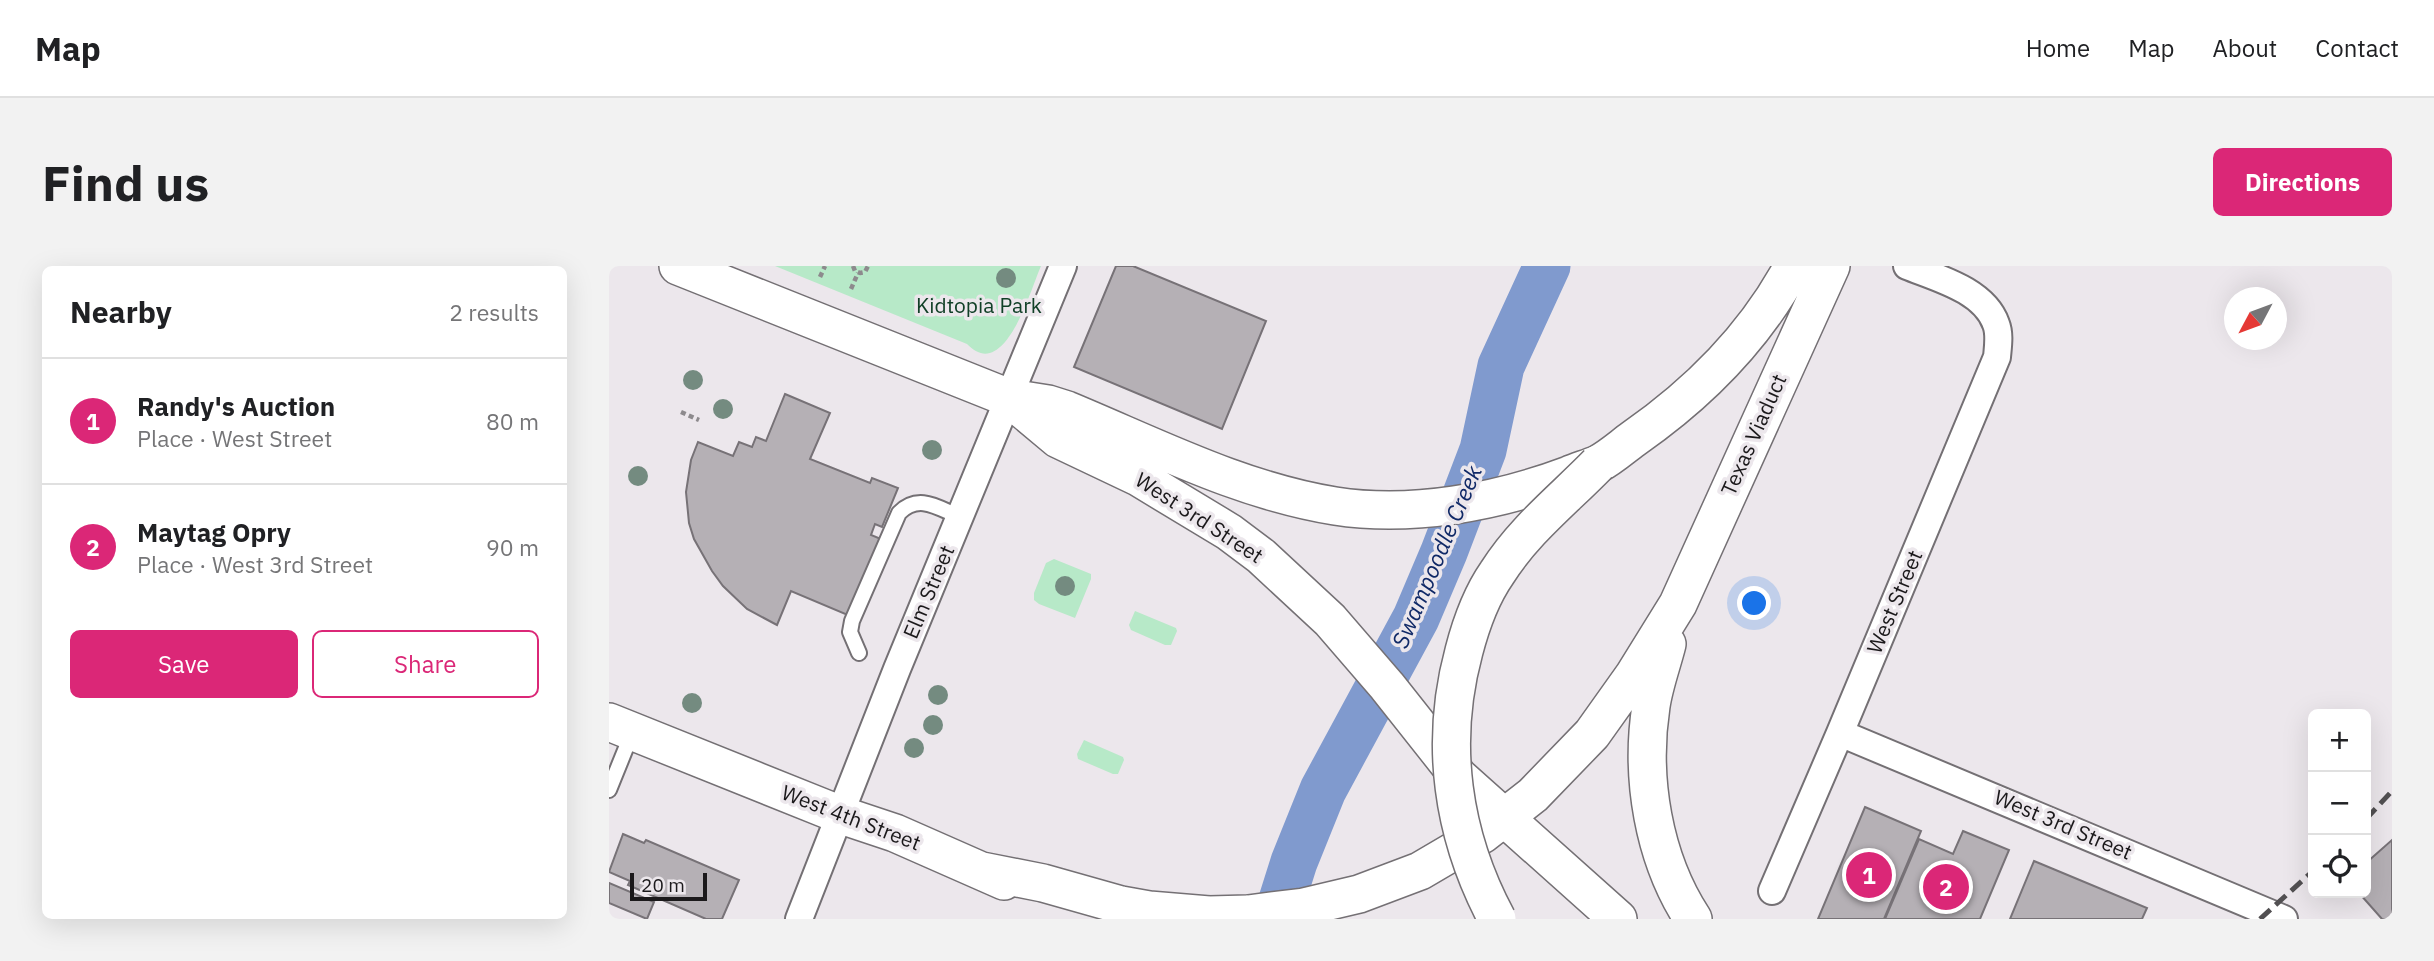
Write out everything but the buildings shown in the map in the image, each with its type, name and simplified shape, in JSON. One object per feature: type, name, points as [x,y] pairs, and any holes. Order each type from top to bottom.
[{"type":"main road","name":"West 3rd Street","points":[[678,266],[1009,398],[1058,439],[1138,477],[1229,532],[1261,556],[1330,620],[1459,777],[1618,919]]},
{"type":"main road","points":[[1497,919],[1471,861],[1462,833],[1452,782],[1450,727],[1459,669],[1474,618],[1496,573],[1528,532],[1598,464],[1668,414],[1738,349],[1793,266]]},
{"type":"main road","name":"Texas Viaduct","points":[[1678,604],[1831,266]]},
{"type":"main road","points":[[1009,398],[1067,410],[1250,486],[1336,506],[1406,508],[1476,500],[1516,492],[1598,464]]},
{"type":"main road","points":[[982,871],[1043,883],[1140,909],[1209,915],[1273,912],[1327,903],[1359,894],[1430,866],[1483,834],[1555,774],[1592,734],[1628,685],[1678,604]]},
{"type":"main road","points":[[1678,604],[1651,704],[1647,757],[1651,810],[1666,865],[1693,919]]},
{"type":"main road","name":"West 4th Street","points":[[621,726],[841,815],[887,829],[1091,919]]},
{"type":"street","name":"Elm Street","points":[[799,919],[897,669],[1063,266]]},
{"type":"street","name":"West Street","points":[[1772,891],[1997,357],[1997,325],[1989,310],[1962,289],[1907,266]]},
{"type":"street","name":"West 3rd Street","points":[[1840,733],[2284,919]]},
{"type":"lane","points":[[859,653],[850,632],[852,621],[899,513],[907,506],[922,502],[960,517]]},
{"type":"lane","points":[[609,790],[621,726]]},
{"type":"path","points":[[820,277],[825,266]]},
{"type":"path","points":[[853,266],[858,273]]},
{"type":"path","points":[[858,273],[865,272],[869,266]]},
{"type":"path","points":[[851,289],[858,273]]},
{"type":"path","points":[[681,412],[699,420]]},
{"type":"green space","name":"Kidtopia Park","points":[[775,266],[1041,266],[1015,328],[993,352],[981,353],[967,344]]},
{"type":"green space","points":[[1054,559],[1091,574],[1075,618],[1034,600],[1034,593],[1046,563]]},
{"type":"green space","points":[[1135,611],[1176,628],[1171,645],[1165,645],[1131,630],[1129,625]]},
{"type":"green space","points":[[1084,740],[1123,757],[1118,774],[1078,759],[1077,754]]},
{"type":"waterway","name":"Swampoodle Creek","points":[[1276,919],[1294,862],[1323,790],[1416,618],[1444,552],[1483,450],[1501,366],[1547,266]]},
{"type":"railway","points":[[2371,814],[2392,791]]},
{"type":"railway","points":[[2260,919],[2308,876]]},
{"type":"place","name":"Randy's Auction","points":[[1869,875]]},
{"type":"place","name":"Maytag Opry","points":[[1946,887]]}]
